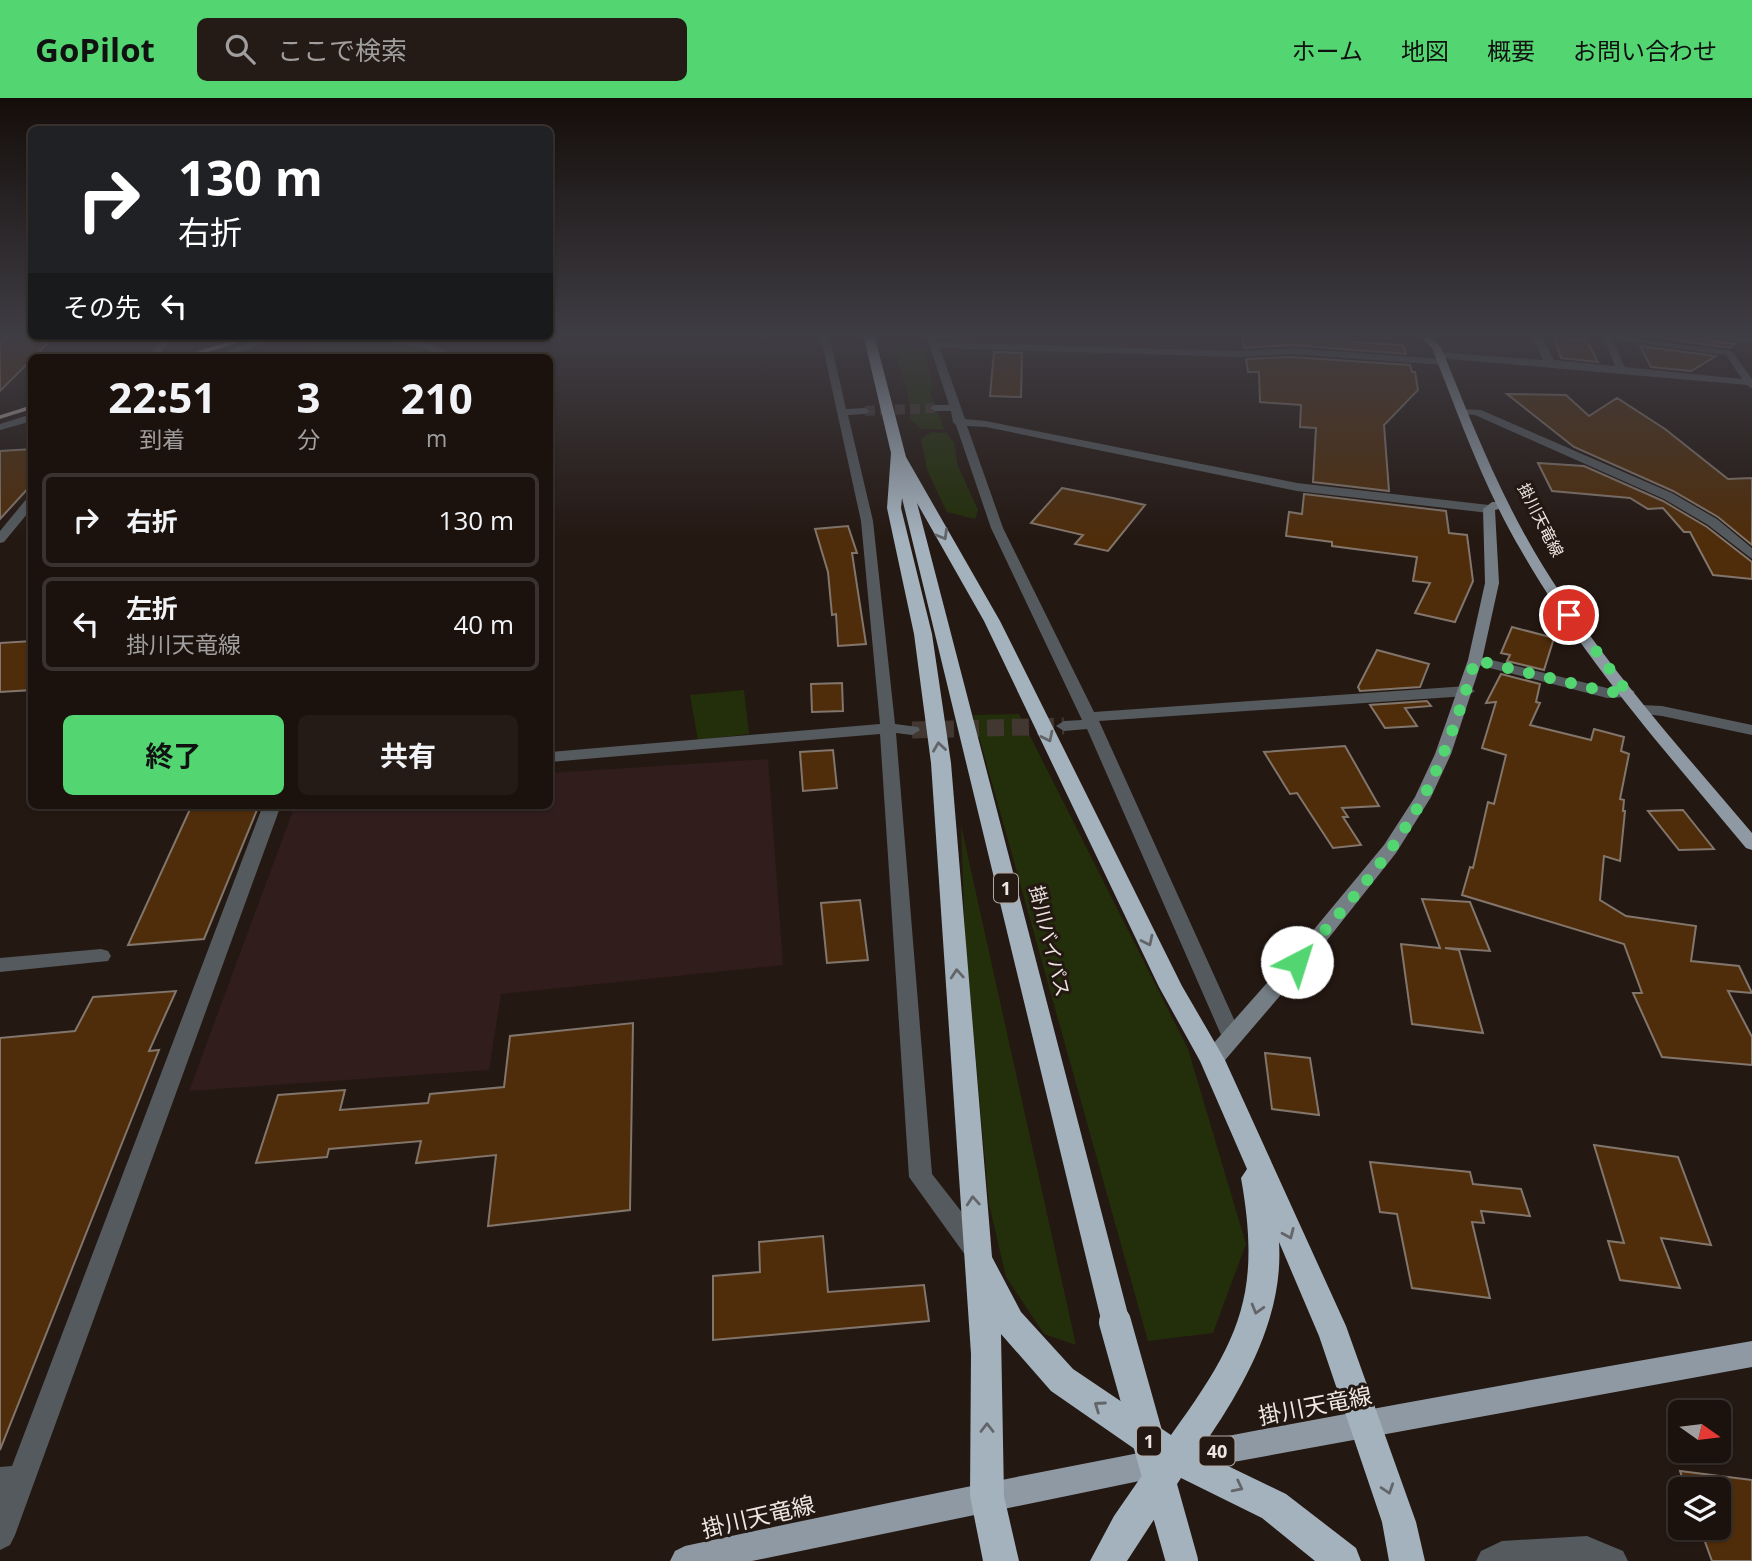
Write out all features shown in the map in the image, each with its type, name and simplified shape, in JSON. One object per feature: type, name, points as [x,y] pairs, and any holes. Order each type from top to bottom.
[{"type":"highway","name":"掛川バイパス","points":[[884,402],[1115,1322],[1182,1561]]},
{"type":"highway","points":[[897,454],[992,621],[1171,988],[1212,1060],[1335,1336],[1367,1424],[1409,1560]]},
{"type":"highway","points":[[897,454],[894,508],[923,634],[942,763],[977,1251],[987,1354],[987,1496],[1001,1561]]},
{"type":"highway","points":[[1108,1561],[1124,1529],[1176,1458],[1237,1362],[1255,1318],[1262,1290],[1264,1228],[1249,1145]]},
{"type":"highway","points":[[977,1251],[1010,1322],[1062,1380],[1176,1458],[1274,1506],[1343,1561]]},
{"type":"main road","name":"掛川天竜線","points":[[1459,402],[1504,506],[1555,596],[1641,710],[1752,844]]},
{"type":"main road","name":"掛川天竜線","points":[[685,1561],[1176,1458],[1367,1424],[1454,1405],[1752,1354]]},
{"type":"street","points":[[840,402],[867,521],[888,728],[921,1177],[977,1251]]},
{"type":"street","points":[[952,402],[997,528],[1091,720],[1232,1037]]},
{"type":"street","points":[[935,408],[986,424],[1297,487],[1489,509],[1492,506],[1504,506]]},
{"type":"street","points":[[842,412],[865,411]]},
{"type":"street","points":[[1463,412],[1477,412],[1668,496],[1740,542],[1752,555]]},
{"type":"street","points":[[0,428],[28,418]]},
{"type":"street","points":[[0,428],[28,428]]},
{"type":"street","points":[[0,539],[28,505]]},
{"type":"street","points":[[1212,1060],[1313,944],[1390,849],[1423,797],[1467,691],[1475,660],[1492,583],[1489,509]]},
{"type":"street","points":[[1475,660],[1608,692],[1627,692]]},
{"type":"street","points":[[1064,726],[1091,720],[1467,691]]},
{"type":"street","points":[[1641,710],[1662,711],[1752,730]]},
{"type":"street","points":[[553,757],[888,728],[912,730]]},
{"type":"street","points":[[0,1535],[11,1480],[270,809]]},
{"type":"street","points":[[0,965],[101,956]]},
{"type":"street","points":[[1490,1561],[1502,1556],[1587,1551],[1613,1561]]},
{"type":"shaded area","points":[[768,759],[783,965],[501,994],[489,1070],[189,1091],[294,809],[553,809],[553,773]]},
{"type":"green space","points":[[909,402],[934,402],[944,429],[921,429],[910,419]]},
{"type":"green space","points":[[931,432],[947,433],[954,443],[958,466],[978,510],[975,519],[947,512],[927,470],[921,439]]},
{"type":"green space","points":[[744,690],[749,734],[698,740],[690,695]]},
{"type":"green space","points":[[1019,714],[1188,1049],[1246,1244],[1213,1333],[1148,1341],[973,715]]},
{"type":"green space","points":[[961,825],[1076,1345],[1044,1334],[1006,1277],[989,1204],[965,939]]},
{"type":"building","points":[[1264,402],[1406,402],[1384,425],[1389,491],[1313,482],[1316,428],[1300,427],[1301,405]]},
{"type":"building","points":[[1517,402],[1574,402],[1589,416],[1610,402],[1624,402],[1665,429],[1728,479],[1752,478],[1752,545],[1718,517],[1673,491],[1574,447]]},
{"type":"building","points":[[28,449],[28,488],[0,519],[0,451]]},
{"type":"building","points":[[1538,463],[1584,466],[1663,501],[1707,527],[1752,562],[1752,579],[1713,575],[1690,532],[1684,532],[1663,508],[1648,509],[1630,498],[1552,491]]},
{"type":"building","points":[[1062,488],[1145,505],[1108,551],[1075,544],[1083,535],[1031,523]]},
{"type":"building","points":[[1304,494],[1446,511],[1449,533],[1467,535],[1473,581],[1455,622],[1415,613],[1430,583],[1413,581],[1417,557],[1332,546],[1332,542],[1286,536],[1289,512],[1302,514]]},
{"type":"building","points":[[848,526],[857,553],[852,553],[866,644],[838,646],[836,614],[832,615],[828,572],[815,529]]},
{"type":"building","points":[[1512,627],[1554,638],[1544,670],[1507,661],[1510,655],[1501,653]]},
{"type":"building","points":[[28,641],[28,690],[0,692],[0,643]]},
{"type":"building","points":[[1377,650],[1429,664],[1420,687],[1360,691],[1358,687]]},
{"type":"building","points":[[1501,674],[1540,684],[1536,702],[1540,703],[1530,725],[1591,740],[1594,729],[1624,737],[1621,751],[1629,754],[1620,799],[1624,800],[1625,811],[1620,861],[1604,856],[1600,900],[1626,916],[1696,926],[1691,961],[1739,966],[1752,993],[1728,991],[1752,1037],[1752,1065],[1662,1057],[1633,993],[1642,993],[1624,944],[1462,895],[1470,867],[1473,868],[1488,802],[1494,804],[1506,755],[1482,748],[1496,702],[1486,703]]},
{"type":"building","points":[[842,683],[843,711],[812,712],[811,684]]},
{"type":"building","points":[[1427,701],[1431,706],[1405,708],[1417,726],[1385,728],[1370,705]]},
{"type":"building","points":[[1345,746],[1379,806],[1342,808],[1348,817],[1343,817],[1361,845],[1333,848],[1297,793],[1290,794],[1264,752]]},
{"type":"building","points":[[833,750],[837,788],[803,791],[800,752]]},
{"type":"building","points":[[190,809],[257,809],[204,939],[128,945]]},
{"type":"building","points":[[1683,810],[1714,849],[1679,850],[1648,811]]},
{"type":"building","points":[[1422,899],[1470,902],[1490,951],[1445,948],[1459,950],[1483,1033],[1412,1024],[1401,944],[1440,948]]},
{"type":"building","points":[[860,900],[868,960],[827,963],[821,903]]},
{"type":"building","points":[[176,991],[149,1051],[159,1050],[0,1450],[0,1038],[75,1031],[93,997]]},
{"type":"building","points":[[633,1023],[630,1210],[488,1226],[496,1155],[416,1163],[421,1141],[329,1149],[327,1157],[256,1163],[278,1095],[345,1090],[340,1110],[428,1103],[430,1094],[504,1087],[510,1036]]},
{"type":"building","points":[[1265,1053],[1310,1058],[1319,1115],[1272,1109]]},
{"type":"building","points":[[1594,1145],[1678,1157],[1711,1245],[1661,1238],[1680,1288],[1620,1280],[1608,1241],[1624,1243]]},
{"type":"building","points":[[1370,1162],[1470,1172],[1473,1184],[1521,1189],[1530,1216],[1481,1211],[1484,1223],[1472,1222],[1490,1298],[1412,1288],[1397,1214],[1380,1212]]},
{"type":"building","points":[[823,1236],[828,1292],[924,1285],[929,1321],[713,1340],[713,1276],[760,1272],[759,1242]]},
{"type":"building","points":[[1680,1471],[1728,1477],[1682,1477]]},
{"type":"building","points":[[1731,1477],[1752,1480],[1752,1561],[1712,1561],[1704,1540],[1731,1540]]},
{"type":"tunnel","points":[[865,411],[935,408]]},
{"type":"tunnel","points":[[912,730],[1064,726]]},
{"type":"railway","points":[[0,417],[28,408]]},
{"type":"route","points":[[1297,962],[1390,849],[1423,797],[1467,691],[1475,660],[1608,692],[1627,692],[1569,615]]}]
